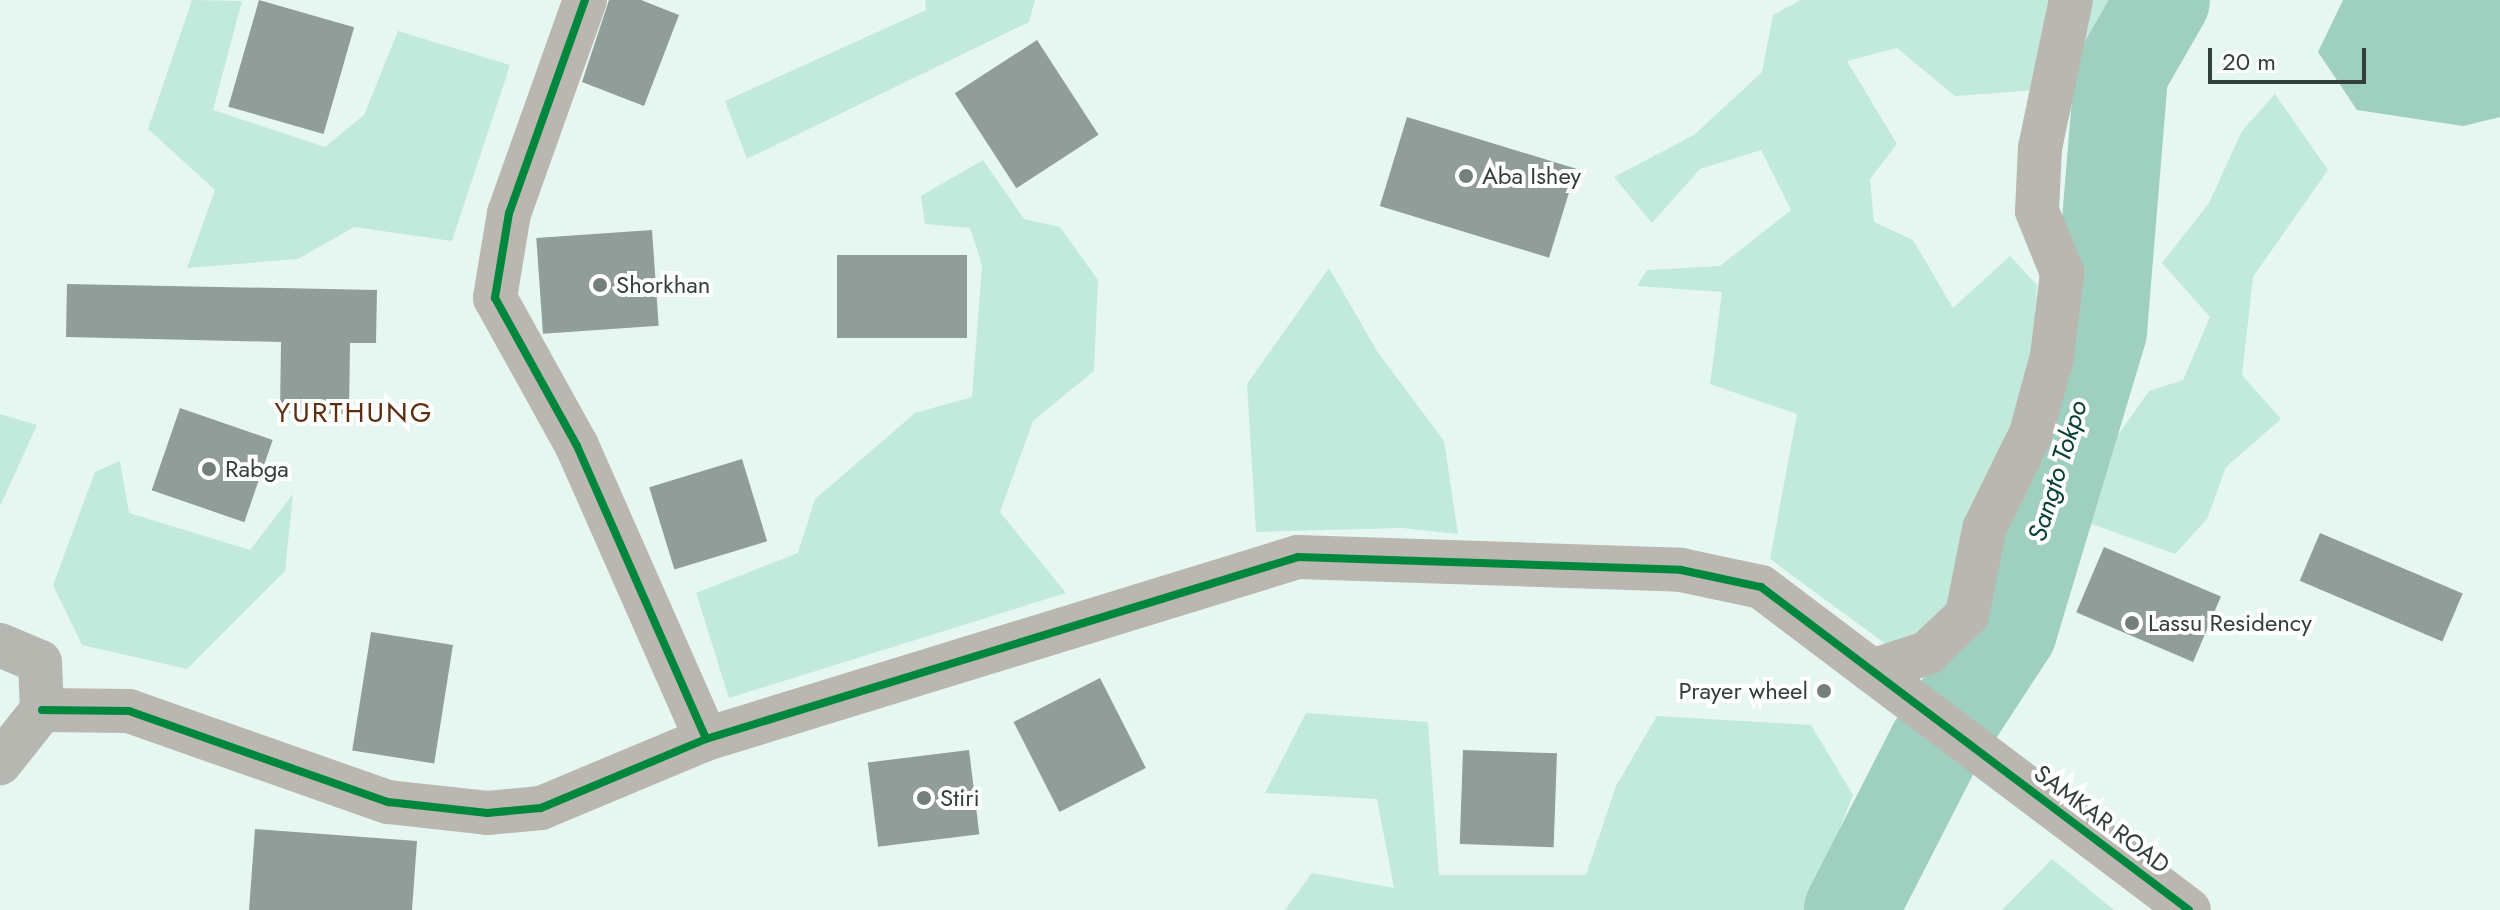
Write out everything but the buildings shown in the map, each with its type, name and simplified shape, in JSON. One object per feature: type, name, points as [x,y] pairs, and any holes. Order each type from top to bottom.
[{"type":"main road","points":[[0,645],[40,662],[42,710],[0,763]]},
{"type":"street","points":[[585,0],[509,213],[495,298],[577,446],[706,739]]},
{"type":"street","points":[[1872,671],[1927,653],[1967,615],[1984,529],[2031,433],[2052,356],[2062,273],[2037,211],[2040,148],[2071,0]]},
{"type":"street","name":"SAMKAR ROAD","points":[[42,710],[129,711],[388,802],[487,813],[541,808],[706,739],[1298,557],[1681,570],[1761,587],[2189,910]]},
{"type":"shaded area","points":[[192,0],[242,1],[213,110],[325,147],[364,115],[398,31],[510,65],[452,241],[354,227],[298,259],[187,268],[215,190],[148,129]]},
{"type":"shaded area","points":[[925,0],[1035,0],[1029,22],[747,159],[725,101],[926,10]]},
{"type":"shaded area","points":[[1801,0],[2117,0],[2080,87],[1955,96],[1897,48],[1847,61],[1897,144],[1870,179],[1874,222],[1913,240],[1953,308],[2010,256],[2037,285],[2032,370],[1976,508],[1950,657],[1891,648],[1770,559],[1797,414],[1710,384],[1722,292],[1637,286],[1647,270],[1720,266],[1791,210],[1761,150],[1700,169],[1652,223],[1614,177],[1694,135],[1762,72],[1773,15]]},
{"type":"shaded area","points":[[2343,0],[2500,0],[2500,117],[2463,126],[2357,110],[2318,52]]},
{"type":"shaded area","points":[[2275,94],[2328,170],[2253,277],[2242,375],[2281,419],[2226,467],[2207,519],[2175,554],[2086,522],[2106,452],[2149,391],[2183,380],[2210,317],[2162,263],[2209,203],[2242,131]]},
{"type":"shaded area","points":[[983,160],[1024,219],[1060,227],[1098,280],[1094,371],[1033,421],[1000,512],[1066,593],[729,698],[696,593],[798,553],[815,499],[915,413],[972,397],[982,265],[970,228],[925,224],[921,196]]},
{"type":"shaded area","points":[[1329,268],[1377,351],[1444,441],[1458,534],[1402,528],[1256,532],[1247,384]]},
{"type":"shaded area","points":[[0,414],[37,425],[0,506]]},
{"type":"shaded area","points":[[120,461],[129,513],[250,550],[293,494],[285,571],[187,669],[82,645],[53,585],[95,472]]},
{"type":"shaded area","points":[[1306,713],[1428,722],[1439,875],[1586,875],[1616,786],[1657,716],[1811,725],[1853,795],[1808,910],[1285,910],[1312,873],[1394,888],[1377,799],[1265,793]]},
{"type":"shaded area","points":[[2052,859],[2114,910],[2002,910]]},
{"type":"waterway","name":"Sangto Tokpo","points":[[1851,910],[1935,746],[2010,631],[2100,331],[2121,73],[2163,0]]},
{"type":"cycle path","points":[[585,0],[509,213],[495,298],[577,446],[706,739]]},
{"type":"cycle path","points":[[42,710],[129,711],[388,802],[487,813],[541,808],[706,739],[1298,557],[1681,570],[1761,587],[2189,910]]},
{"type":"place","name":"Aba Ishey","points":[[1466,176]]},
{"type":"place","name":"Shorkhan","points":[[600,285]]},
{"type":"place","name":"Rabga","points":[[209,469]]},
{"type":"place","name":"Lassu Residency","points":[[2132,623]]},
{"type":"place","name":"Prayer wheel","points":[[1824,691]]},
{"type":"place","name":"Stiri","points":[[924,798]]},
{"type":"district","name":"YURTHUNG","points":[[354,413]]}]
